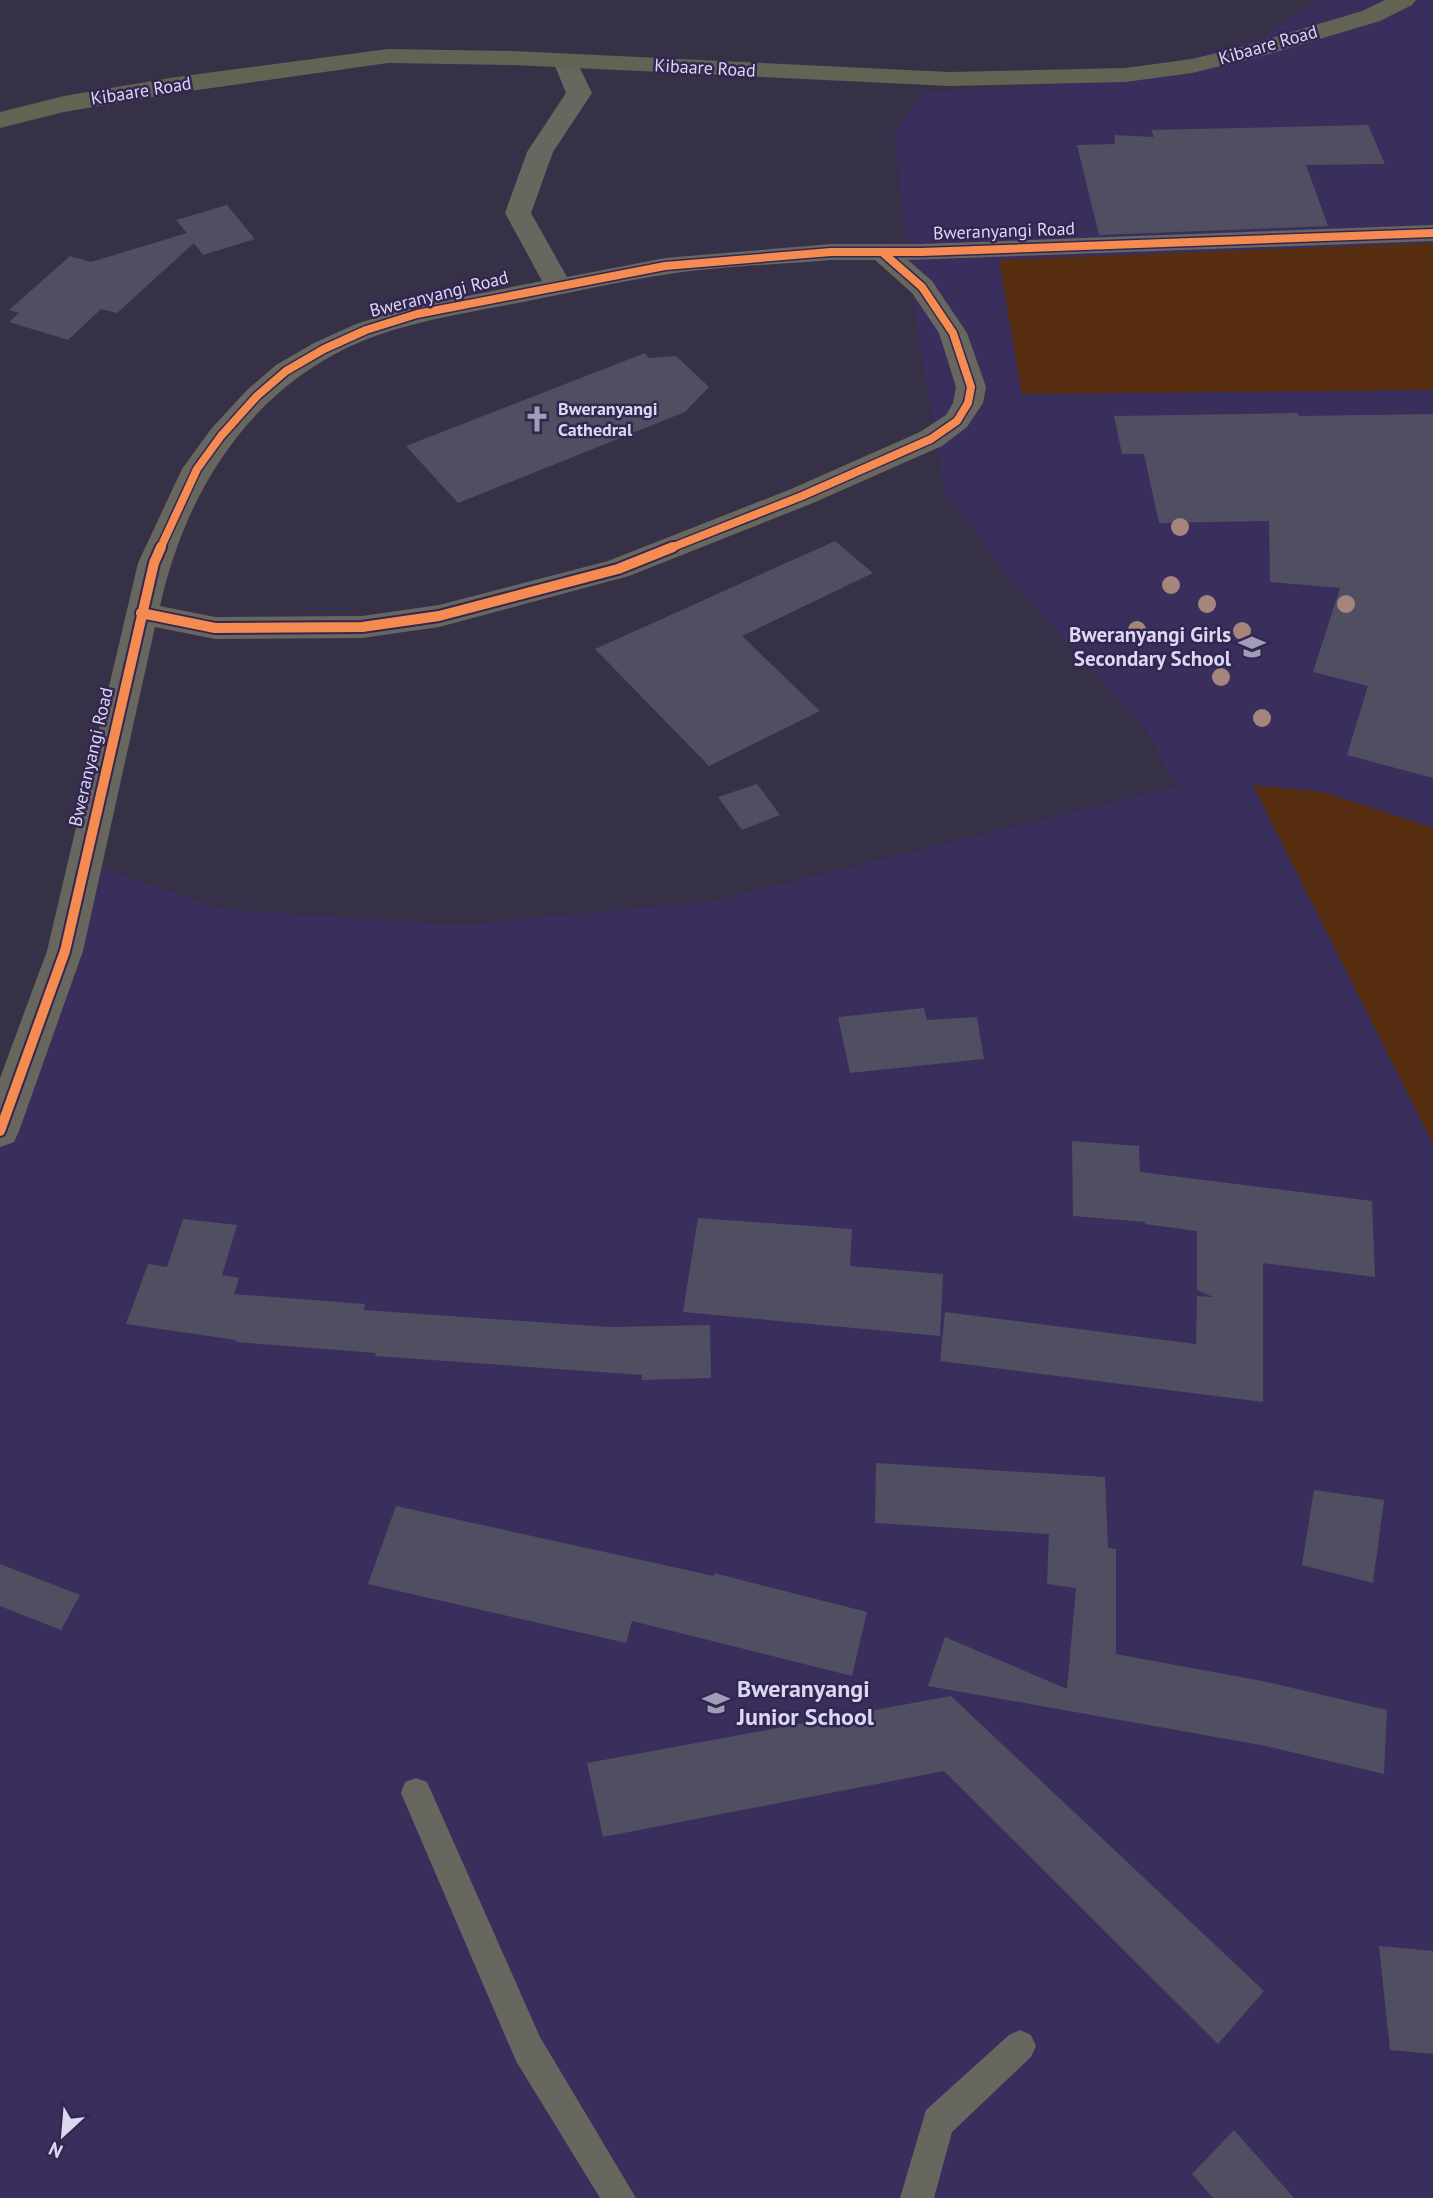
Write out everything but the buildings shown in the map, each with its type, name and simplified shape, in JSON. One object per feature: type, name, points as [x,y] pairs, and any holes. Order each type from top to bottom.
[{"type":"main road","name":"Kibaare Road","points":[[0,120],[64,104],[164,87],[388,56],[430,55],[868,77],[1080,79],[1192,66],[1371,16],[1404,0]]},
{"type":"street","points":[[558,285],[518,213],[540,152],[579,93],[565,61]]},
{"type":"street","name":"Bweranyangi Road","points":[[0,1131],[65,951],[154,563],[197,469],[220,436],[257,396],[286,371],[324,349],[366,330],[417,314],[664,266],[831,252],[1433,233]]},
{"type":"street","points":[[141,613],[215,628],[362,628],[439,616],[618,569],[802,496],[931,439],[957,421],[968,403],[971,387],[953,333],[922,287],[883,252]]},
{"type":"lane","points":[[416,1793],[528,2049],[619,2198]]},
{"type":"lane","points":[[917,2198],[938,2122],[1020,2046]]},
{"type":"shaded area","name":"Bweranyangi Junior School","points":[[1320,0],[1433,0],[1433,2198],[0,2198],[0,1111],[100,867],[220,909],[460,925],[714,901],[1176,786],[1146,730],[1001,569],[944,490],[918,336],[894,135],[923,92],[1098,82],[1258,39]]},
{"type":"shaded area","points":[[1433,243],[1433,390],[1022,394],[999,260]]},
{"type":"shaded area","points":[[1253,785],[1323,792],[1433,828],[1433,1144]]},
{"type":"cycle path","points":[[0,1131],[65,951],[154,563],[197,469],[221,436],[257,396],[286,371],[324,349],[366,330],[417,314],[665,266],[831,252],[922,252],[1433,233]]},
{"type":"cycle path","points":[[141,613],[215,628],[362,627],[439,616],[618,569],[802,496],[931,439],[957,421],[968,403],[971,387],[953,333],[922,287],[882,252]]},
{"type":"place","name":"Bweranyangi Cathedral","points":[[537,419]]},
{"type":"place","name":"Bweranyangi Girls Secondary School","points":[[1252,647]]},
{"type":"place","name":"Bweranyangi Junior School","points":[[716,1703]]}]
